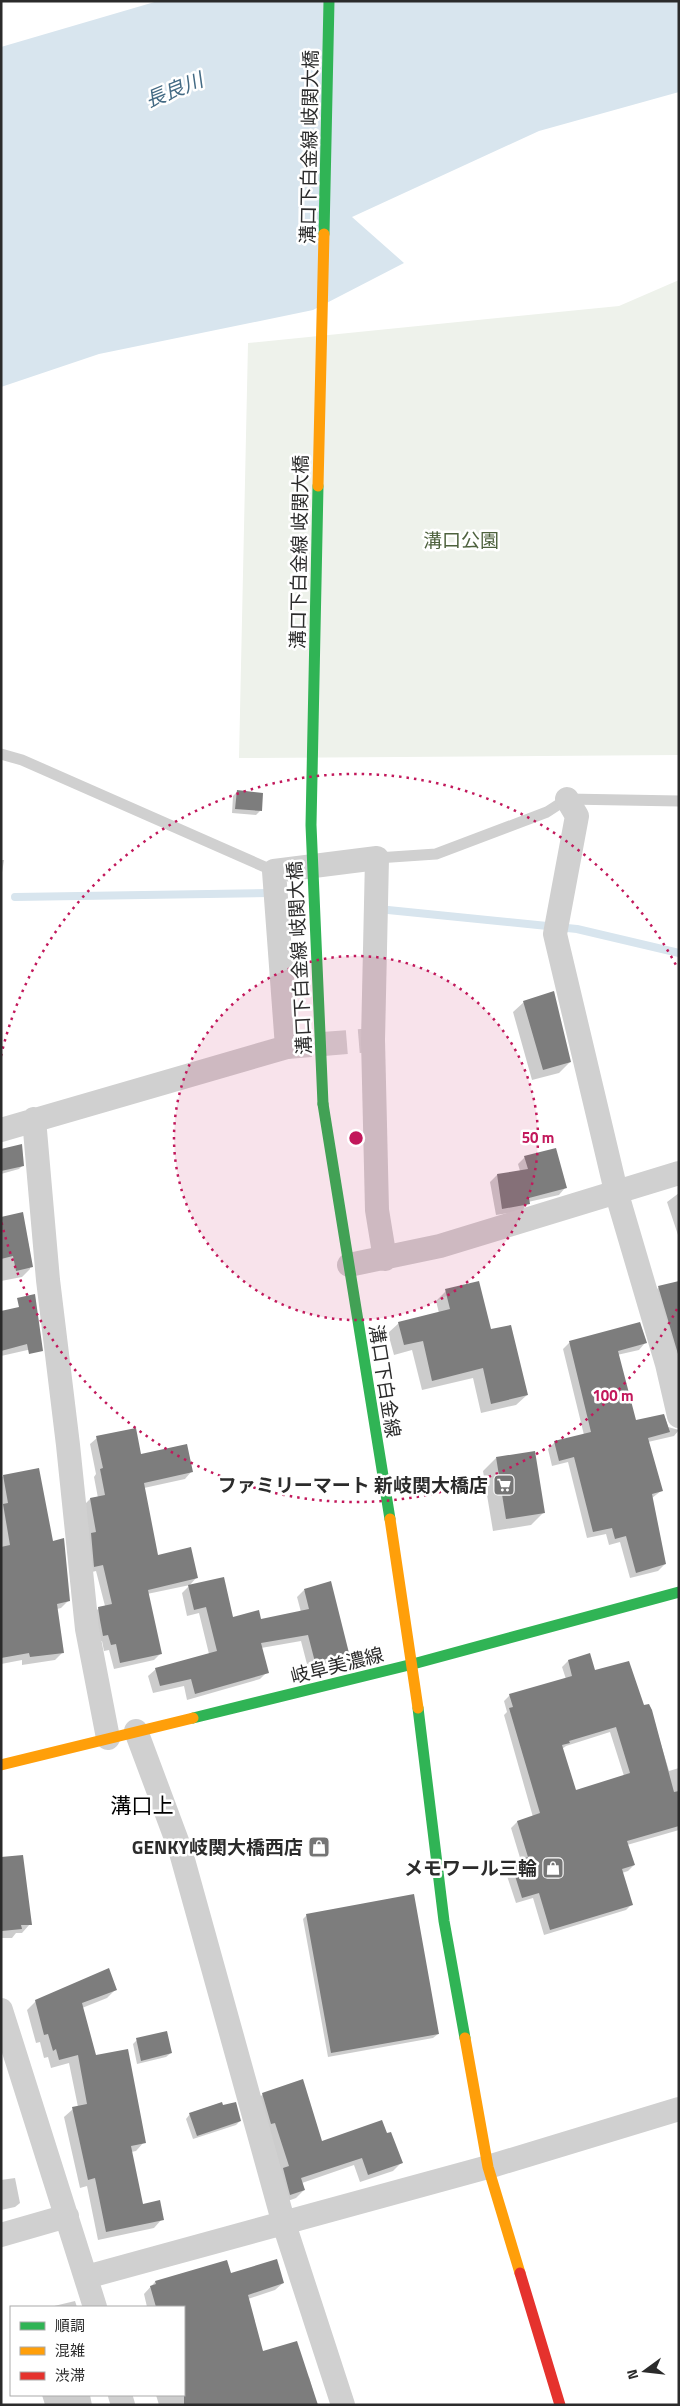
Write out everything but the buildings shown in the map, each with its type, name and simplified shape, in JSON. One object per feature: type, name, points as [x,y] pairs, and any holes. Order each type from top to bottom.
[{"type":"main road","name":"溝口下白金線 岐関大橋","points":[[323,1104],[311,825],[330,1]]},
{"type":"main road","name":"溝口下白金線","points":[[323,1104],[413,1664],[444,1921],[488,2167],[560,2405]]},
{"type":"main road","name":"岐阜美濃線","points":[[1,1765],[413,1664],[679,1592]]},
{"type":"street","points":[[567,798],[577,816],[556,926],[616,1191],[666,1364],[679,1416]]},
{"type":"street","points":[[1,1130],[287,1047],[274,871],[378,858],[373,1040],[377,1210],[385,1259]]},
{"type":"street","points":[[34,1120],[48,1280],[67,1436],[87,1629],[108,1738]]},
{"type":"street","points":[[349,1265],[440,1246],[679,1173]]},
{"type":"street","points":[[136,1731],[180,1849],[284,2224],[343,2405]]},
{"type":"street","points":[[1,2010],[95,2306]]},
{"type":"street","points":[[86,2277],[488,2167],[679,2109]]},
{"type":"street","points":[[1,2235],[67,2216]]},
{"type":"lane","points":[[1,754],[22,760],[274,871]]},
{"type":"lane","points":[[378,858],[436,854],[547,812],[567,798],[679,801]]},
{"type":"green space","name":"溝口公園","points":[[679,280],[679,755],[239,758],[248,343],[619,306]]},
{"type":"water","name":"長良川","points":[[158,1],[679,1],[679,92],[539,131],[352,217],[404,263],[313,310],[99,354],[1,387],[1,47]]},
{"type":"waterway","points":[[15,897],[269,893]]},
{"type":"waterway","points":[[388,910],[577,929],[679,953]]},
{"type":"tunnel","points":[[287,1047],[373,1040]]},
{"type":"traffic: fast","points":[[324,234],[329,1]]},
{"type":"traffic: fast","points":[[318,486],[311,825],[323,1104]]},
{"type":"traffic: fast","points":[[323,1104],[390,1519]]},
{"type":"traffic: fast","points":[[193,1718],[413,1664],[679,1592]]},
{"type":"traffic: fast","points":[[418,1708],[444,1921],[465,2038]]},
{"type":"traffic: slow","points":[[318,486],[324,234]]},
{"type":"traffic: slow","points":[[390,1519],[418,1708]]},
{"type":"traffic: slow","points":[[1,1765],[193,1718]]},
{"type":"traffic: slow","points":[[465,2038],[488,2167],[520,2273]]},
{"type":"traffic: jam","points":[[520,2273],[560,2405]]},
{"type":"place","name":"ファミリーマート 新岐関大橋店","points":[[504,1485]]},
{"type":"place","name":"GENKY岐関大橋西店","points":[[319,1847]]},
{"type":"place","name":"メモワール三輪","points":[[553,1868]]},
{"type":"district","name":"溝口上","points":[[142,1806]]}]
